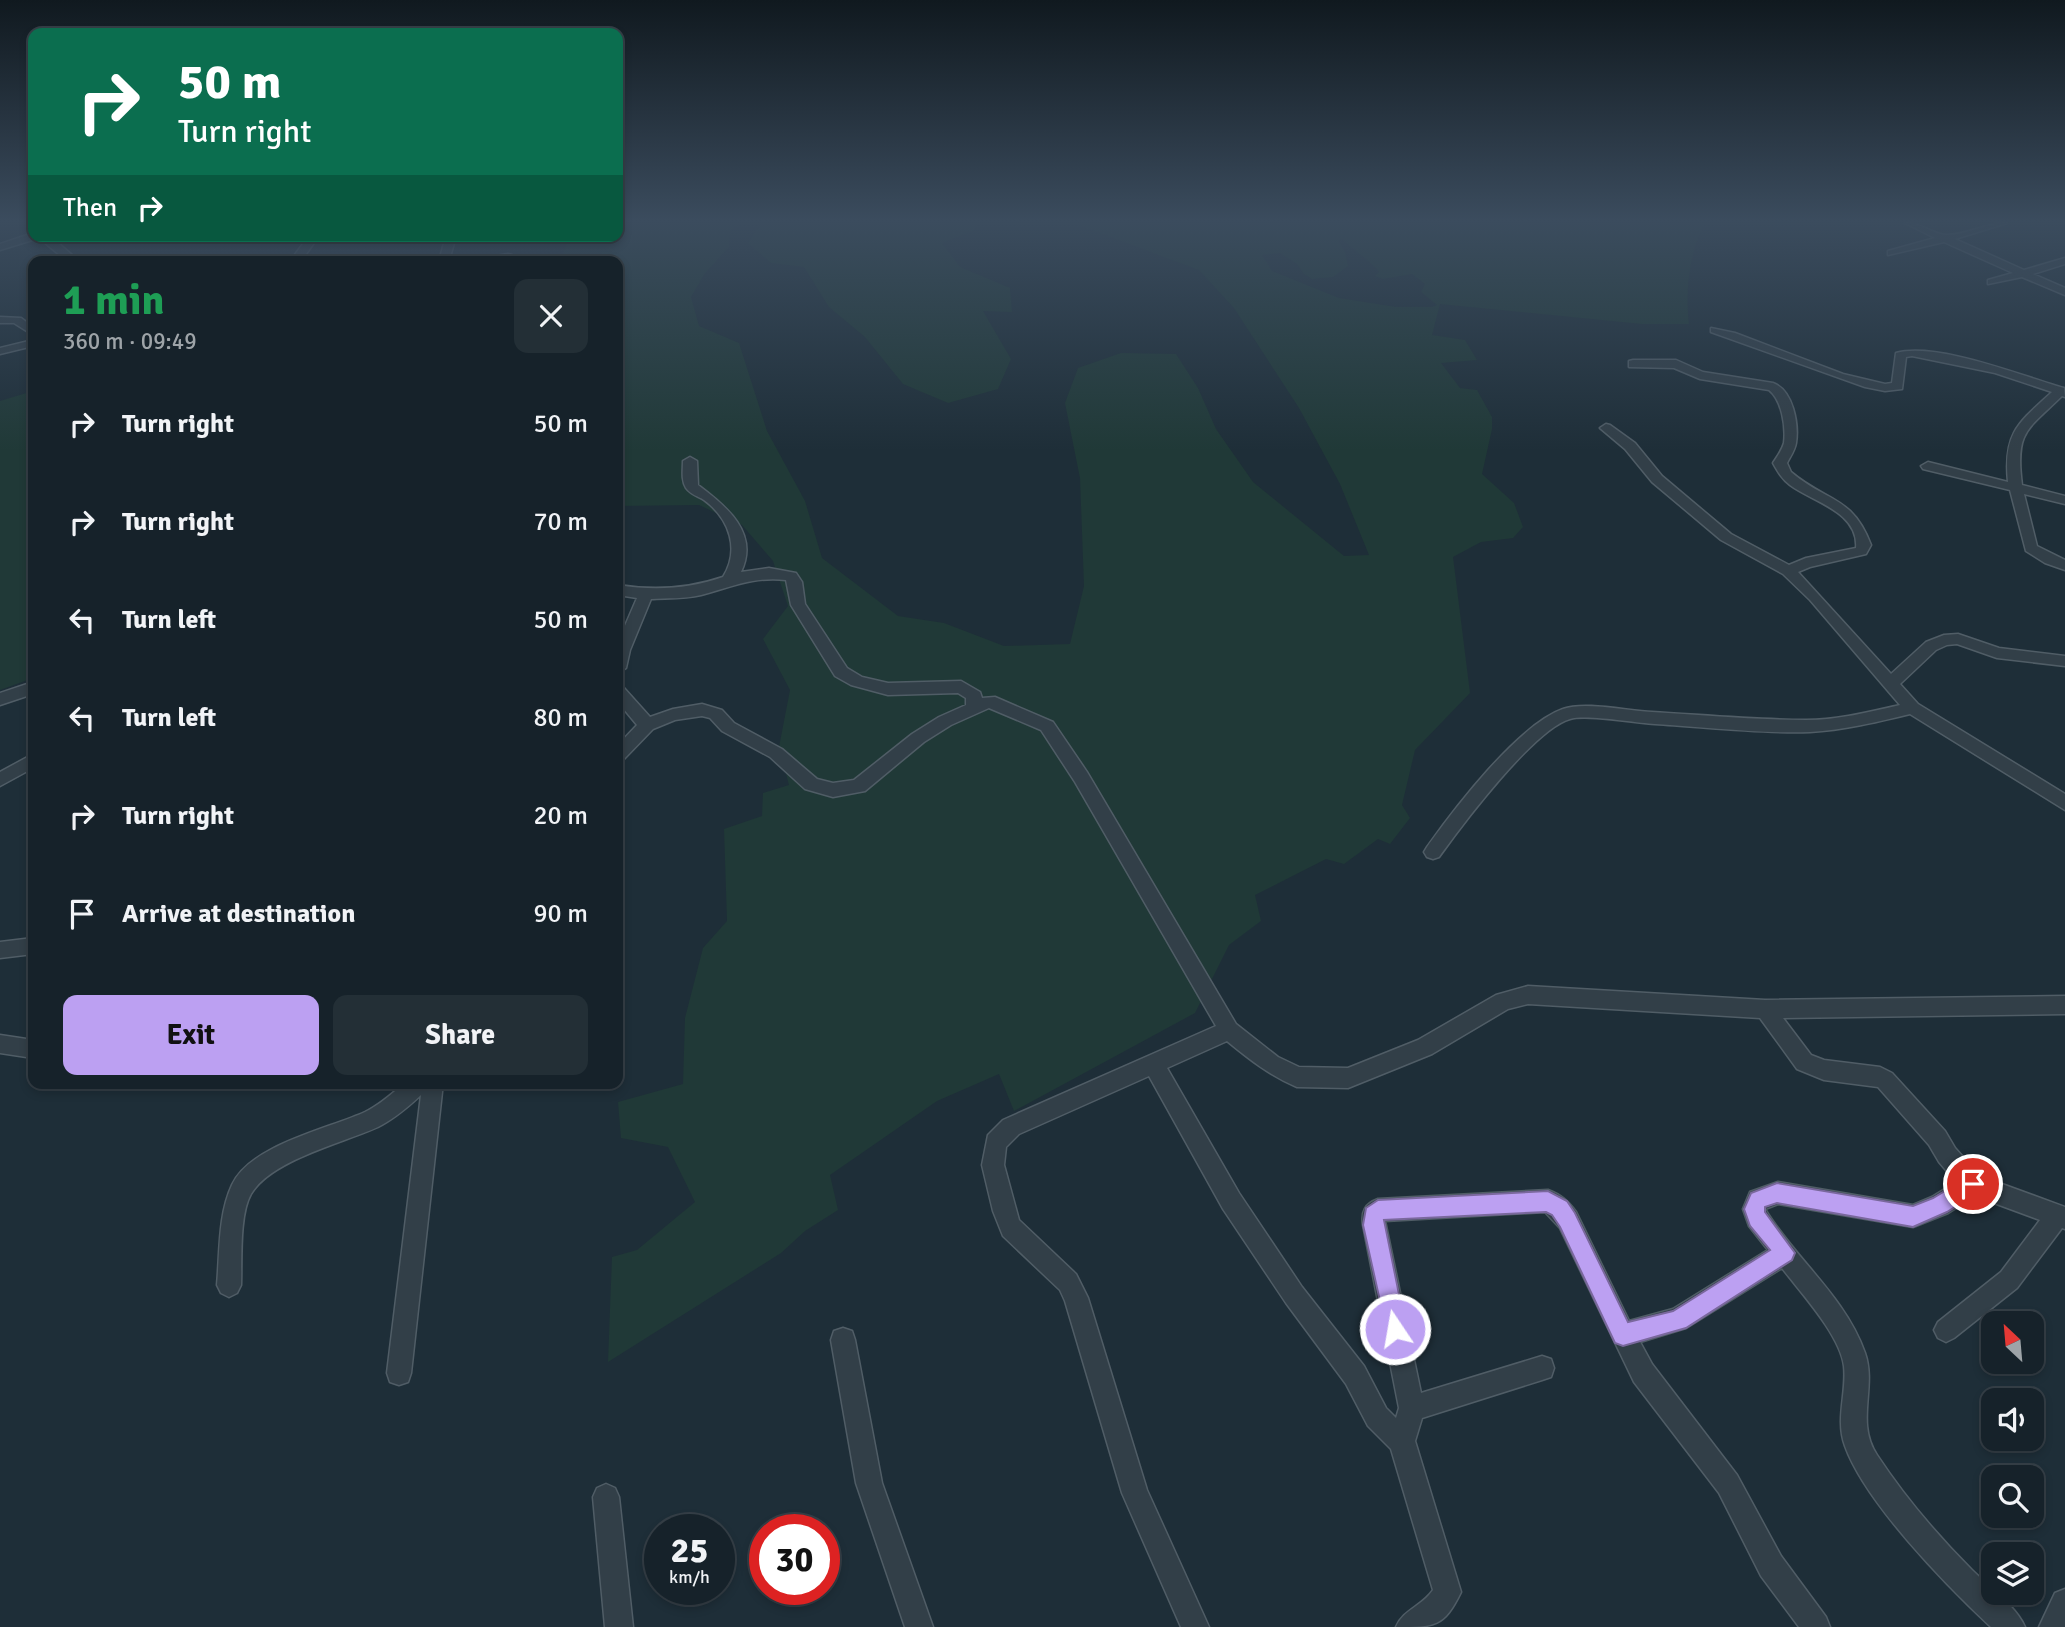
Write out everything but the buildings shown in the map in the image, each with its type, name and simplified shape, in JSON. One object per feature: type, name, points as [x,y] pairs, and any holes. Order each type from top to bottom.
[{"type":"street","points":[[0,320],[22,322],[28,327]]},
{"type":"street","points":[[0,329],[22,322]]},
{"type":"street","points":[[1715,330],[1834,375],[1887,389],[1898,386],[1900,355],[1912,352],[1998,370],[2062,392]]},
{"type":"street","points":[[0,351],[28,344]]},
{"type":"street","points":[[1633,364],[1676,364],[1700,375],[1779,390],[1788,409],[1790,444],[1780,463],[1782,471],[1808,489],[1839,505],[1849,514],[1864,545],[1861,551],[1805,563],[1788,571]]},
{"type":"street","points":[[2062,392],[2023,425],[2017,439],[2015,488],[2031,548],[2050,560],[2065,565]]},
{"type":"street","points":[[1606,428],[1630,446],[1657,479],[1726,537],[1788,571],[1815,597],[1913,708],[2065,803]]},
{"type":"street","points":[[690,461],[690,480],[693,487],[712,499],[736,530],[741,549],[740,565],[729,580]]},
{"type":"street","points":[[1928,466],[2065,500]]},
{"type":"street","points":[[623,591],[646,595],[697,591],[743,576],[769,573],[791,576],[795,582],[798,606],[841,672],[857,681],[888,689],[961,687],[974,696],[974,708]]},
{"type":"street","points":[[623,648],[646,595]]},
{"type":"street","points":[[1891,683],[1931,646],[1944,640],[1958,639],[1997,653],[2065,661]]},
{"type":"street","points":[[0,699],[28,690]]},
{"type":"street","points":[[623,698],[647,725]]},
{"type":"street","points":[[623,750],[647,725],[673,715],[702,710],[716,713],[728,727],[776,753],[811,784],[833,790],[859,786],[918,738],[989,701],[1047,726],[1081,777],[1229,1030],[1270,1064],[1297,1077],[1349,1079],[1425,1047],[1503,1001],[1528,995],[1765,1009],[2065,1005]]},
{"type":"street","points":[[1433,852],[1467,804],[1531,738],[1555,719],[1568,713],[1585,711],[1617,716],[1808,726],[1858,720],[1913,708]]},
{"type":"street","points":[[0,780],[28,763]]},
{"type":"street","points":[[0,950],[28,947]]},
{"type":"street","points":[[1765,1009],[1804,1062],[1815,1068],[1880,1076],[1885,1080],[1937,1138],[1947,1155],[1973,1184],[2062,1216],[2009,1280],[1946,1330]]},
{"type":"street","points":[[1195,1627],[1135,1493],[1076,1297],[1068,1282],[1011,1228],[993,1165],[996,1142],[1011,1127],[1229,1030]]},
{"type":"street","points":[[0,1044],[28,1048]]},
{"type":"street","points":[[1153,1063],[1231,1201],[1294,1295],[1355,1375],[1377,1417],[1402,1441],[1447,1592],[1434,1612],[1410,1627]]},
{"type":"street","points":[[229,1285],[236,1209],[241,1189],[253,1174],[274,1161],[375,1117],[411,1089]]},
{"type":"street","points":[[399,1373],[432,1089]]},
{"type":"street","points":[[1973,1184],[1940,1205],[1913,1216],[1777,1193],[1758,1200],[1754,1209],[1844,1335],[1856,1363],[1856,1393],[1851,1418],[1857,1444],[1872,1470],[1923,1539],[2011,1627]]},
{"type":"street","points":[[1402,1441],[1412,1408],[1373,1215],[1378,1210],[1548,1201],[1559,1208],[1568,1220],[1643,1373],[1728,1483],[1771,1566],[1816,1627]]},
{"type":"street","points":[[1623,1335],[1678,1320],[1785,1253]]},
{"type":"street","points":[[843,1340],[869,1483],[919,1627]]},
{"type":"street","points":[[1412,1408],[1542,1368]]},
{"type":"street","points":[[606,1497],[619,1627]]},
{"type":"street","points":[[2053,1627],[2065,1603]]},
{"type":"green space","points":[[623,299],[692,299],[699,326],[739,343],[767,431],[805,501],[822,558],[898,616],[944,623],[1004,646],[1070,644],[1084,586],[1080,478],[1065,403],[1078,368],[1121,353],[1176,354],[1198,388],[1216,429],[1253,482],[1344,556],[1369,555],[1340,484],[1299,408],[1226,299],[1345,299],[1396,307],[1432,307],[1437,305],[1430,299],[1688,299],[1689,324],[1642,324],[1440,304],[1432,335],[1465,340],[1477,360],[1441,363],[1460,388],[1477,390],[1492,417],[1482,474],[1514,503],[1523,527],[1513,538],[1481,542],[1453,557],[1470,693],[1415,750],[1402,805],[1410,818],[1390,844],[1378,839],[1344,864],[1326,859],[1255,895],[1261,921],[1229,945],[1195,1013],[1014,1111],[999,1074],[937,1101],[830,1175],[838,1210],[805,1231],[781,1253],[608,1362],[612,1257],[637,1250],[695,1202],[668,1147],[621,1138],[618,1102],[683,1084],[685,1018],[703,948],[727,921],[724,829],[762,816],[763,793],[789,785],[779,747],[790,690],[763,639],[788,606],[773,561],[742,525],[699,505],[623,506]]},
{"type":"green space","points":[[824,299],[1011,299],[1012,312],[983,311],[1011,359],[998,389],[948,403],[903,384],[865,337],[829,307]]},
{"type":"green space","points":[[28,393],[28,680],[0,690],[0,401]]},
{"type":"route","points":[[1395,1329],[1374,1225],[1373,1215],[1378,1210],[1548,1201],[1559,1208],[1568,1220],[1623,1335],[1678,1320],[1785,1253],[1758,1218],[1754,1209],[1758,1200],[1777,1193],[1913,1216],[1940,1205],[1973,1184]]}]
